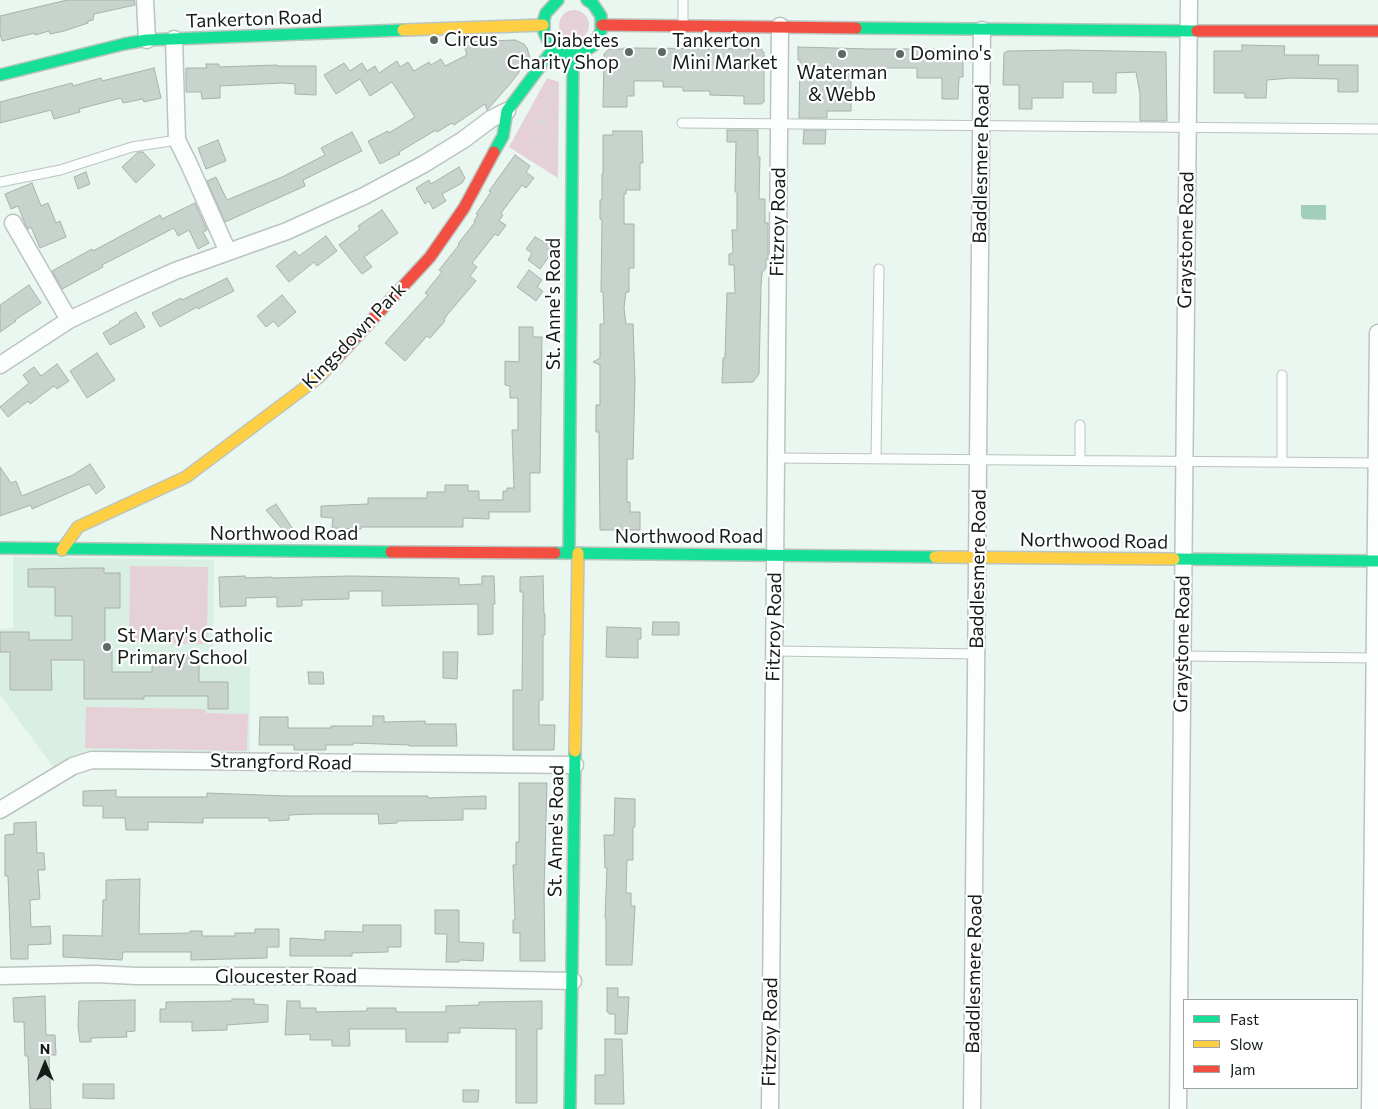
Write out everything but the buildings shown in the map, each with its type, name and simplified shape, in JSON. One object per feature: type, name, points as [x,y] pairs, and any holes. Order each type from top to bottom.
[{"type":"street","points":[[145,0],[147,40]]},
{"type":"street","points":[[558,0],[546,13],[543,26],[546,38],[554,48],[562,53],[573,55],[581,54],[599,39],[602,25],[597,10],[587,0]]},
{"type":"street","name":"Graystone Road","points":[[1178,1109],[1187,127],[1190,0]]},
{"type":"street","points":[[602,25],[982,30],[1378,31]]},
{"type":"street","name":"Tankerton Road","points":[[0,75],[147,40],[543,26]]},
{"type":"street","name":"Fitzroy Road","points":[[770,1109],[780,26]]},
{"type":"street","name":"Baddlesmere Road","points":[[972,1109],[982,30]]},
{"type":"street","points":[[174,40],[177,140],[228,252]]},
{"type":"street","name":"Kingsdown Park","points":[[62,550],[78,527],[186,478],[319,377],[430,257],[464,208],[503,136],[507,112],[554,48]]},
{"type":"street","name":"St. Anne's Road","points":[[570,1109],[575,765],[573,55]]},
{"type":"street","name":"Kingsdown Park","points":[[0,365],[69,320],[175,271],[287,231],[364,196],[424,164],[491,119],[507,112]]},
{"type":"street","points":[[13,223],[69,320]]},
{"type":"street","points":[[1370,1109],[1378,333]]},
{"type":"street","name":"Northwood Road","points":[[0,548],[1377,561]]},
{"type":"street","name":"Strangford Road","points":[[0,810],[73,766],[92,760],[575,765]]},
{"type":"street","name":"Gloucester Road","points":[[0,976],[96,974],[573,981]]},
{"type":"lane","points":[[683,0],[684,26]]},
{"type":"lane","points":[[682,122],[1378,129]]},
{"type":"lane","points":[[0,182],[60,170],[132,147],[177,140]]},
{"type":"lane","points":[[876,458],[879,269]]},
{"type":"lane","points":[[1282,375],[1282,462]]},
{"type":"lane","points":[[1080,425],[1080,460]]},
{"type":"lane","points":[[776,458],[1377,464]]},
{"type":"lane","points":[[774,650],[977,654]]},
{"type":"lane","points":[[1182,656],[1376,658]]},
{"type":"path","points":[[538,121],[546,122],[549,129],[547,136],[542,142],[533,139],[532,129],[535,123],[538,121]]},
{"type":"shaded area","points":[[574,10],[584,15],[589,25],[584,35],[574,40],[564,35],[559,25],[564,15]]},
{"type":"shaded area","points":[[547,78],[559,82],[558,178],[509,147]]},
{"type":"shaded area","points":[[1301,205],[1326,205],[1326,220],[1303,219],[1301,216]]},
{"type":"shaded area","name":"St Mary's Catholic Primary School","points":[[13,557],[214,560],[213,665],[250,666],[250,754],[92,753],[78,756],[54,768],[0,695],[0,629],[13,628]]},
{"type":"shaded area","points":[[130,566],[208,567],[207,644],[129,643]]},
{"type":"shaded area","points":[[86,707],[205,709],[206,713],[248,714],[247,751],[85,748]]},
{"type":"traffic: fast","points":[[558,0],[546,13],[544,32],[549,43],[554,48],[562,53],[573,55],[581,54],[594,45],[601,31],[601,16],[593,4],[587,0]]},
{"type":"traffic: fast","points":[[856,28],[1197,31]]},
{"type":"traffic: fast","points":[[0,75],[147,40],[403,30]]},
{"type":"traffic: fast","points":[[494,152],[503,136],[507,111],[554,48]]},
{"type":"traffic: fast","points":[[569,553],[573,55]]},
{"type":"traffic: fast","points":[[0,548],[391,552]]},
{"type":"traffic: fast","points":[[555,553],[935,557]]},
{"type":"traffic: fast","points":[[1174,559],[1378,561]]},
{"type":"traffic: fast","points":[[570,1109],[575,751]]},
{"type":"traffic: slow","points":[[403,30],[543,25]]},
{"type":"traffic: slow","points":[[62,550],[78,527],[186,477],[319,377],[336,359]]},
{"type":"traffic: slow","points":[[575,751],[578,553]]},
{"type":"traffic: slow","points":[[935,557],[1174,559]]},
{"type":"traffic: jam","points":[[602,25],[856,28]]},
{"type":"traffic: jam","points":[[1197,31],[1378,31]]},
{"type":"traffic: jam","points":[[336,359],[430,257],[464,208],[494,152]]},
{"type":"traffic: jam","points":[[391,552],[555,553]]},
{"type":"place","name":"Circus","points":[[434,40]]},
{"type":"place","name":"Diabetes Charity Shop","points":[[629,52]]},
{"type":"place","name":"Tankerton Mini Market","points":[[662,52]]},
{"type":"place","name":"Waterman & Webb","points":[[842,54]]},
{"type":"place","name":"Domino's","points":[[900,54]]},
{"type":"place","name":"St Mary's Catholic Primary School","points":[[107,647]]}]
